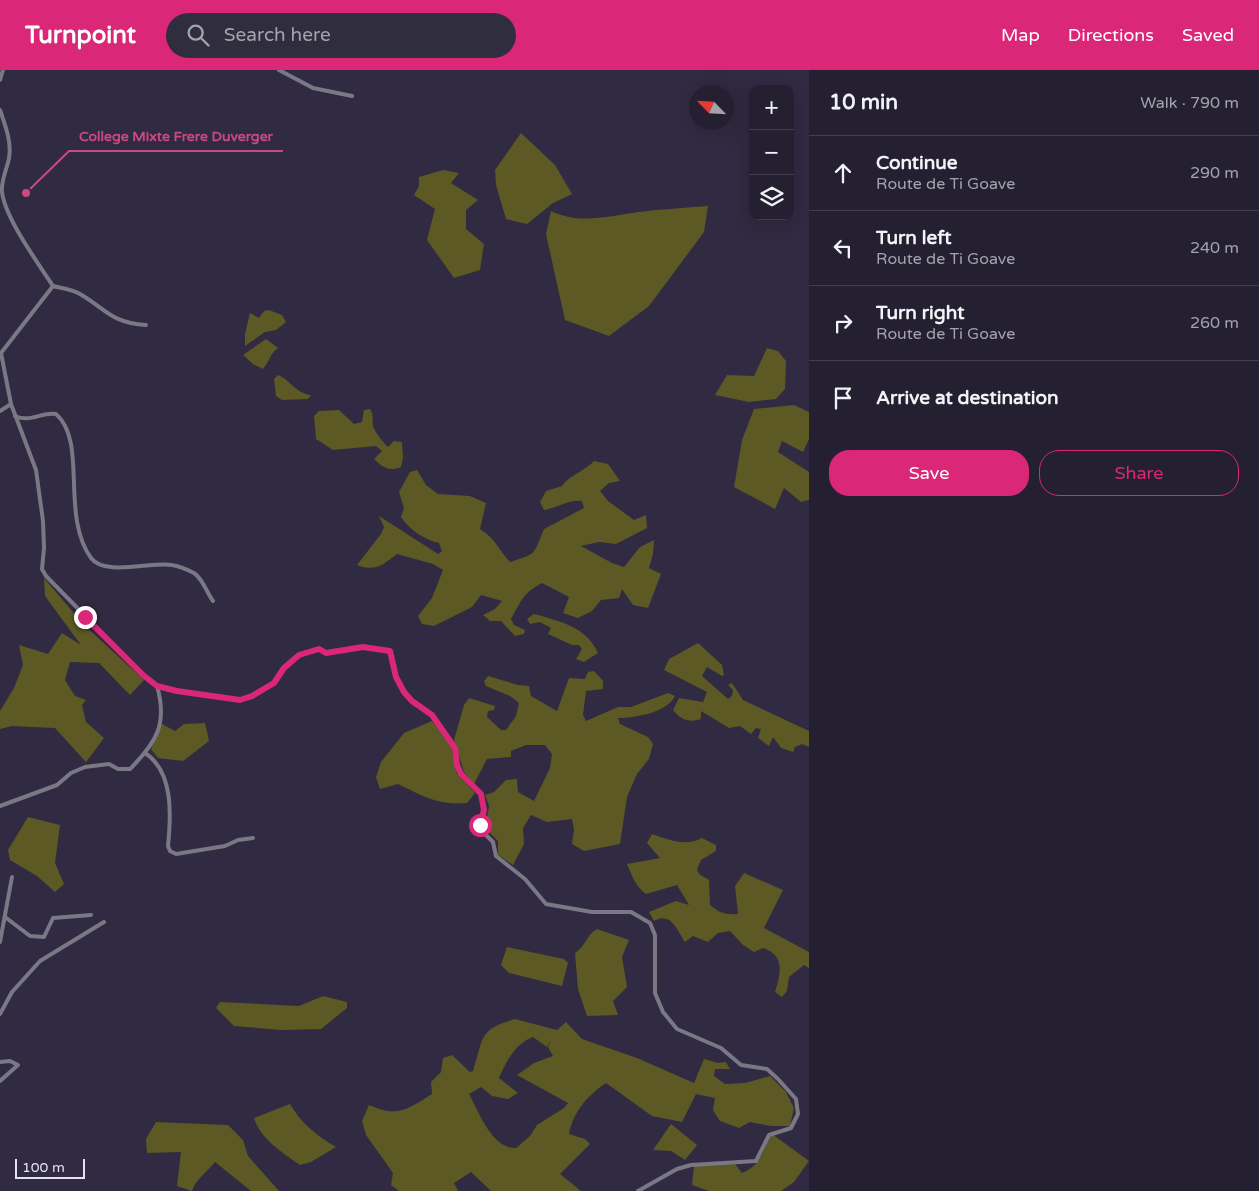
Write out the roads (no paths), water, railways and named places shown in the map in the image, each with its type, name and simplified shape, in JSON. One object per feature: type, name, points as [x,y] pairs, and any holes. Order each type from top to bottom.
[{"type":"street","points":[[0,80],[3,70]]},
{"type":"street","points":[[279,70],[313,88],[352,96]]},
{"type":"street","points":[[0,110],[8,137],[10,157],[2,181],[1,191],[7,210],[53,286],[78,293],[107,315],[130,324],[146,324]]},
{"type":"street","points":[[53,286],[0,353],[11,404],[36,470],[43,521],[44,548],[42,570],[85,617],[143,675],[157,686],[177,691],[240,700],[252,696],[274,683],[284,668],[299,655],[319,649],[326,653],[363,647],[390,651],[396,677],[404,692],[412,701],[432,715],[455,748],[457,765],[461,774],[481,794],[484,810],[480,829],[493,842],[496,856],[525,879],[546,904],[592,912],[631,912],[650,923],[655,935],[655,993],[663,1012],[677,1029],[721,1048],[741,1065],[767,1069],[796,1099],[798,1114],[791,1128],[768,1135],[756,1161],[691,1165],[677,1169],[638,1191]]},
{"type":"street","points":[[0,411],[11,404]]},
{"type":"street","points":[[15,416],[27,420],[48,413],[56,414],[68,430],[72,442],[75,519],[93,561],[112,568],[172,565],[194,573],[200,579],[213,601]]},
{"type":"street","points":[[0,806],[57,785],[71,774],[85,767],[109,764],[118,769],[130,769],[145,753],[157,736],[160,727],[162,710],[157,686]]},
{"type":"street","points":[[145,753],[154,759],[162,773],[168,793],[168,846],[170,850],[176,854],[226,846],[238,840],[253,838]]},
{"type":"street","points":[[0,942],[12,877]]},
{"type":"street","points":[[5,918],[30,936],[44,937],[53,918],[91,915]]},
{"type":"street","points":[[0,1014],[12,992],[40,961],[104,922]]},
{"type":"street","points":[[0,1062],[10,1061],[18,1064],[0,1082]]},
{"type":"place","name":"College Mixte Frere Duverger","points":[[26,193]]}]
